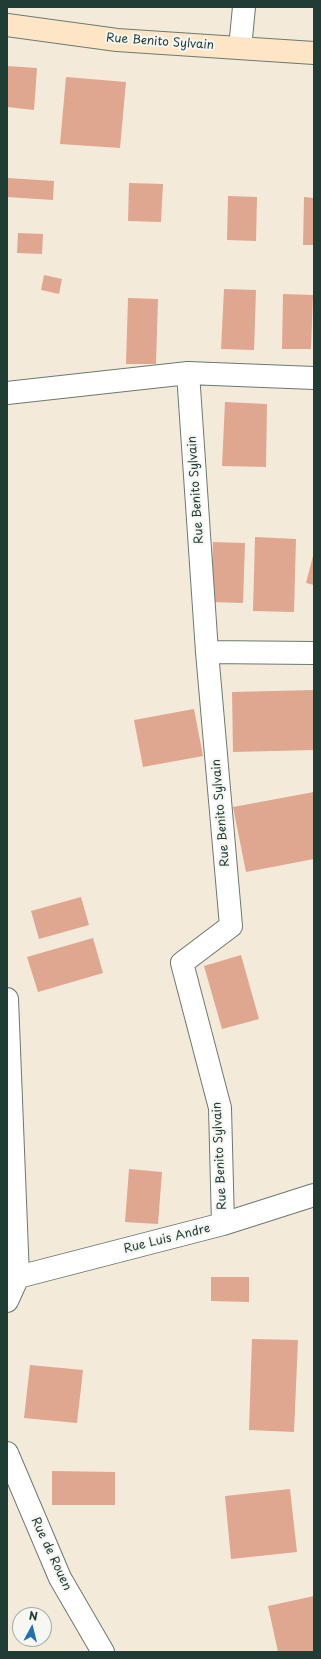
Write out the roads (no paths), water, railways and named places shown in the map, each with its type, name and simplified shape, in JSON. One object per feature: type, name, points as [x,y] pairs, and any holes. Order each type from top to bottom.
[{"type":"main road","name":"Rue Benito Sylvain","points":[[7,25],[117,40],[314,53]]},
{"type":"street","points":[[240,48],[244,7]]},
{"type":"street","points":[[7,393],[188,373],[314,378]]},
{"type":"street","name":"Rue Benito Sylvain","points":[[188,373],[207,652],[231,926],[182,963],[220,1108],[223,1224]]},
{"type":"street","points":[[207,652],[314,653]]},
{"type":"street","points":[[7,1000],[18,1277],[7,1300]]},
{"type":"street","name":"Rue Luis Andre","points":[[18,1277],[223,1224],[314,1195]]},
{"type":"street","name":"Rue de Rouen","points":[[7,1453],[60,1578],[103,1652]]}]
